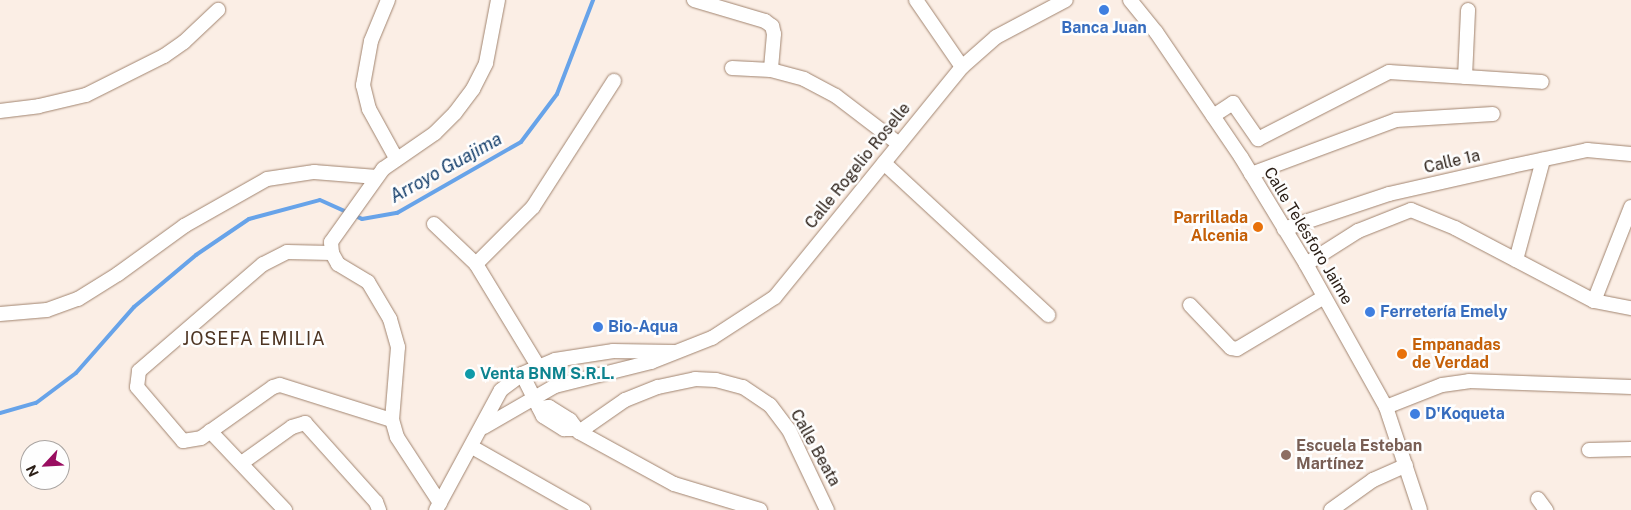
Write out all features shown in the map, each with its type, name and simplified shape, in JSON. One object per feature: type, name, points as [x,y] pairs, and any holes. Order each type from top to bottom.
[{"type":"street","points":[[388,0],[371,42],[363,85],[369,109],[396,158]]},
{"type":"street","points":[[438,506],[397,437],[392,420],[398,347],[390,319],[368,282],[338,264],[332,253],[331,242],[377,177],[396,158],[435,133],[456,113],[473,90],[486,63],[498,0]]},
{"type":"street","points":[[694,0],[765,21],[772,26],[774,34],[771,70]]},
{"type":"street","points":[[916,0],[962,67]]},
{"type":"street","name":"Calle Rogelio Roselle","points":[[484,427],[536,402],[555,386],[651,362],[729,329],[775,297],[962,67],[996,37],[1066,0]]},
{"type":"street","name":"Calle Telésforo Jaime","points":[[1130,0],[1156,32],[1213,116],[1306,264],[1386,407],[1420,510]]},
{"type":"street","points":[[0,111],[39,106],[86,95],[164,56],[184,42],[218,10]]},
{"type":"street","points":[[1465,77],[1468,10]]},
{"type":"street","points":[[732,68],[771,70],[804,79],[836,96],[899,144]]},
{"type":"street","points":[[1213,116],[1233,103],[1258,139],[1389,72],[1542,82]]},
{"type":"street","points":[[476,264],[533,208],[614,81]]},
{"type":"street","points":[[1251,174],[1396,120],[1493,114]]},
{"type":"street","points":[[1228,139],[1248,125]]},
{"type":"street","name":"Calle 1a","points":[[1284,229],[1389,194],[1587,150],[1631,154]]},
{"type":"street","points":[[1516,260],[1543,160]]},
{"type":"street","points":[[884,163],[1048,315]]},
{"type":"street","points":[[0,314],[47,310],[78,299],[118,274],[184,226],[267,179],[314,172],[377,177]]},
{"type":"street","points":[[1389,194],[1393,215]]},
{"type":"street","points":[[1594,301],[1631,207]]},
{"type":"street","points":[[1306,264],[1358,231],[1393,215],[1411,210],[1433,217],[1594,301],[1631,308]]},
{"type":"street","points":[[434,224],[476,264],[538,366]]},
{"type":"street","points":[[332,253],[287,252],[263,264],[139,371],[135,380],[137,387],[178,437],[192,442],[273,387],[280,385],[392,420]]},
{"type":"street","points":[[1190,305],[1231,348],[1237,349],[1324,297]]},
{"type":"street","name":"Calle Rogelio Roselle","points":[[438,506],[484,427],[490,407],[501,390],[522,374],[538,366],[613,351],[677,352]]},
{"type":"street","points":[[522,374],[536,402],[549,407],[570,420],[577,431],[674,484],[760,510]]},
{"type":"street","name":"Calle Beata","points":[[577,431],[625,400],[658,387],[695,380],[716,380],[743,387],[770,405],[789,430],[827,510]]},
{"type":"street","points":[[1386,407],[1442,385],[1469,381],[1631,387]]},
{"type":"street","points":[[243,462],[292,427],[305,423],[376,502],[379,510]]},
{"type":"street","points":[[210,431],[243,462],[285,510]]},
{"type":"street","points":[[472,447],[583,510]]},
{"type":"street","points":[[1589,450],[1631,449]]},
{"type":"street","points":[[1331,510],[1373,480],[1406,464]]},
{"type":"waterway","name":"Arroyo Guajima","points":[[0,413],[36,403],[76,373],[134,307],[196,255],[249,219],[320,200],[362,219],[397,213],[521,142],[557,94],[593,0]]},
{"type":"place","name":"Banca Juan","points":[[1104,10]]},
{"type":"place","name":"Parrillada Alcenia","points":[[1258,227]]},
{"type":"place","name":"Ferretería Emely","points":[[1370,312]]},
{"type":"place","name":"Bio-Aqua","points":[[598,327]]},
{"type":"place","name":"Empanadas de Verdad","points":[[1402,354]]},
{"type":"place","name":"Venta BNM S.R.L.","points":[[470,374]]},
{"type":"place","name":"D'Koqueta","points":[[1415,414]]},
{"type":"place","name":"Escuela Esteban Martínez","points":[[1286,455]]},
{"type":"district","name":"JOSEFA EMILIA","points":[[254,339]]}]
